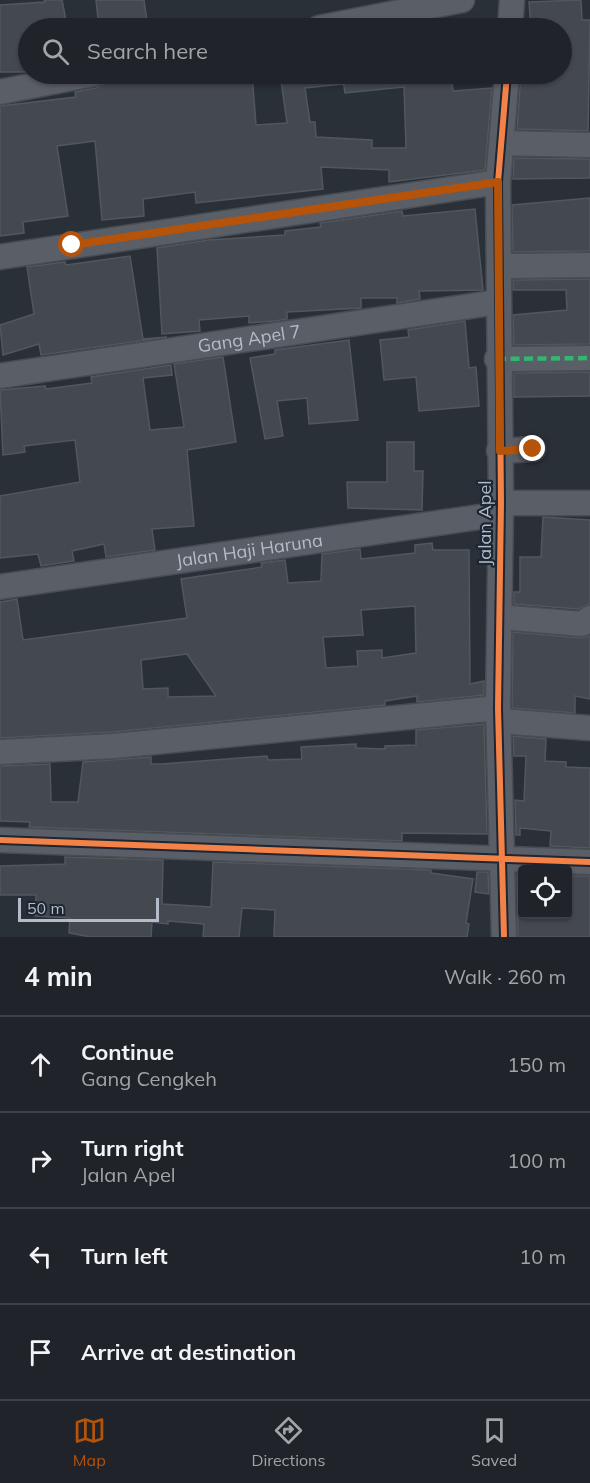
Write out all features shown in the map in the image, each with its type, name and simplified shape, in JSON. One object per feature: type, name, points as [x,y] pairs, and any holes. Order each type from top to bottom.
[{"type":"street","points":[[370,18],[462,0]]},
{"type":"street","points":[[511,18],[512,0]]},
{"type":"street","points":[[0,92],[41,84]]},
{"type":"street","name":"Jalan Apel","points":[[504,937],[504,857],[499,715],[501,509],[497,359],[500,266],[498,182],[506,84]]},
{"type":"street","points":[[502,143],[590,145]]},
{"type":"street","points":[[0,257],[498,182]]},
{"type":"street","points":[[500,266],[590,265]]},
{"type":"street","name":"Gang Apel 7","points":[[0,376],[498,302]]},
{"type":"street","points":[[497,359],[590,358]]},
{"type":"street","points":[[500,451],[533,449]]},
{"type":"street","name":"Jalan Haji Haruna","points":[[0,587],[501,509],[590,503]]},
{"type":"street","points":[[500,617],[582,624],[590,618]]},
{"type":"street","points":[[0,752],[114,746],[499,715],[590,729]]},
{"type":"street","points":[[0,840],[590,862]]},
{"type":"building","points":[[44,0],[62,0],[66,18],[18,18],[18,72],[0,72],[0,5],[45,2]]},
{"type":"building","points":[[96,0],[144,0],[147,18],[98,18]]},
{"type":"building","points":[[581,0],[582,20],[590,20],[588,131],[517,129],[520,84],[572,84],[572,18],[530,18],[529,2]]},
{"type":"building","points":[[103,84],[253,84],[256,125],[287,123],[281,84],[343,84],[305,88],[310,122],[315,122],[316,137],[372,140],[372,148],[406,148],[404,87],[345,93],[344,84],[452,84],[453,91],[492,88],[485,170],[389,182],[389,170],[321,167],[323,189],[196,203],[195,192],[143,199],[144,216],[102,220],[95,141],[57,146],[68,216],[23,222],[24,233],[0,236],[0,106],[76,97],[75,92],[96,88]]},
{"type":"building","points":[[514,158],[590,159],[590,178],[513,179]]},
{"type":"building","points":[[590,198],[590,251],[513,252],[512,205]]},
{"type":"building","points":[[475,209],[483,290],[419,291],[420,299],[397,303],[397,298],[361,298],[361,308],[287,312],[287,319],[275,321],[249,323],[249,316],[199,320],[200,331],[162,334],[157,248],[208,240],[285,235],[285,231],[321,227],[320,223],[402,211],[403,216]]},
{"type":"building","points":[[130,256],[143,339],[167,337],[41,355],[39,344],[3,355],[0,325],[34,314],[27,267],[65,262],[66,265]]},
{"type":"building","points":[[590,279],[590,344],[514,345],[513,315],[567,310],[566,290],[513,290],[513,280]]},
{"type":"building","points":[[465,321],[469,368],[476,367],[479,406],[419,411],[416,377],[384,380],[380,340],[409,337],[408,330]]},
{"type":"building","points":[[349,340],[358,420],[309,424],[307,398],[277,401],[283,436],[265,439],[250,358],[275,354],[275,350]]},
{"type":"building","points":[[223,357],[236,442],[187,450],[194,526],[152,529],[155,550],[106,557],[104,544],[72,551],[74,561],[41,566],[38,554],[0,558],[0,496],[80,482],[75,440],[24,446],[25,452],[3,455],[0,390],[45,386],[46,389],[92,383],[91,377],[171,365],[172,375],[143,378],[150,430],[184,427],[174,364]]},
{"type":"building","points":[[590,372],[590,396],[514,397],[514,373]]},
{"type":"building","points":[[387,442],[414,442],[414,471],[423,471],[422,510],[348,508],[347,482],[387,482]]},
{"type":"building","points":[[543,517],[590,520],[590,604],[578,609],[514,604],[514,592],[520,592],[520,557],[541,557]]},
{"type":"building","points":[[432,543],[433,550],[469,550],[470,684],[484,681],[484,695],[417,702],[417,696],[385,701],[385,705],[113,732],[0,738],[0,602],[17,599],[23,640],[187,618],[181,579],[262,567],[261,563],[285,560],[288,583],[321,581],[322,554],[360,549],[361,559],[415,553],[415,545]],"holes":[[[415,606],[416,653],[382,658],[382,650],[357,651],[358,666],[326,668],[323,637],[363,635],[361,610]],[[187,654],[216,696],[168,697],[168,688],[143,689],[141,660]]]},
{"type":"building","points":[[513,632],[581,638],[590,636],[590,699],[575,696],[575,713],[512,708]]},
{"type":"building","points":[[484,724],[487,834],[402,833],[402,841],[29,827],[30,822],[0,821],[0,766],[50,764],[51,802],[78,802],[83,762],[151,757],[151,764],[267,756],[268,760],[302,759],[301,747],[356,744],[356,748],[385,749],[385,746],[416,745],[416,730]]},
{"type":"building","points":[[513,736],[546,739],[545,761],[566,762],[566,767],[590,768],[590,848],[550,846],[551,831],[520,828],[520,835],[516,835],[515,800],[524,801],[526,756],[514,756]]},
{"type":"building","points":[[65,857],[163,860],[162,904],[211,907],[213,862],[431,870],[431,873],[473,879],[466,923],[469,924],[467,937],[274,937],[275,910],[242,908],[239,937],[203,937],[204,924],[168,921],[168,924],[152,922],[151,937],[91,937],[69,933],[70,918],[35,916],[36,895],[0,895],[0,866],[65,864]]},
{"type":"building","points":[[477,872],[488,872],[489,894],[475,892]]},
{"type":"building","points":[[517,874],[518,919],[572,919],[572,876],[590,876],[590,937],[518,937]]},
{"type":"marked path","points":[[497,359],[590,358]]},
{"type":"cycle path","points":[[504,937],[498,708],[501,503],[498,182],[506,84]]},
{"type":"cycle path","points":[[0,840],[590,862]]},
{"type":"route","points":[[72,245],[498,182],[500,266],[497,359],[500,451],[533,449]]}]
